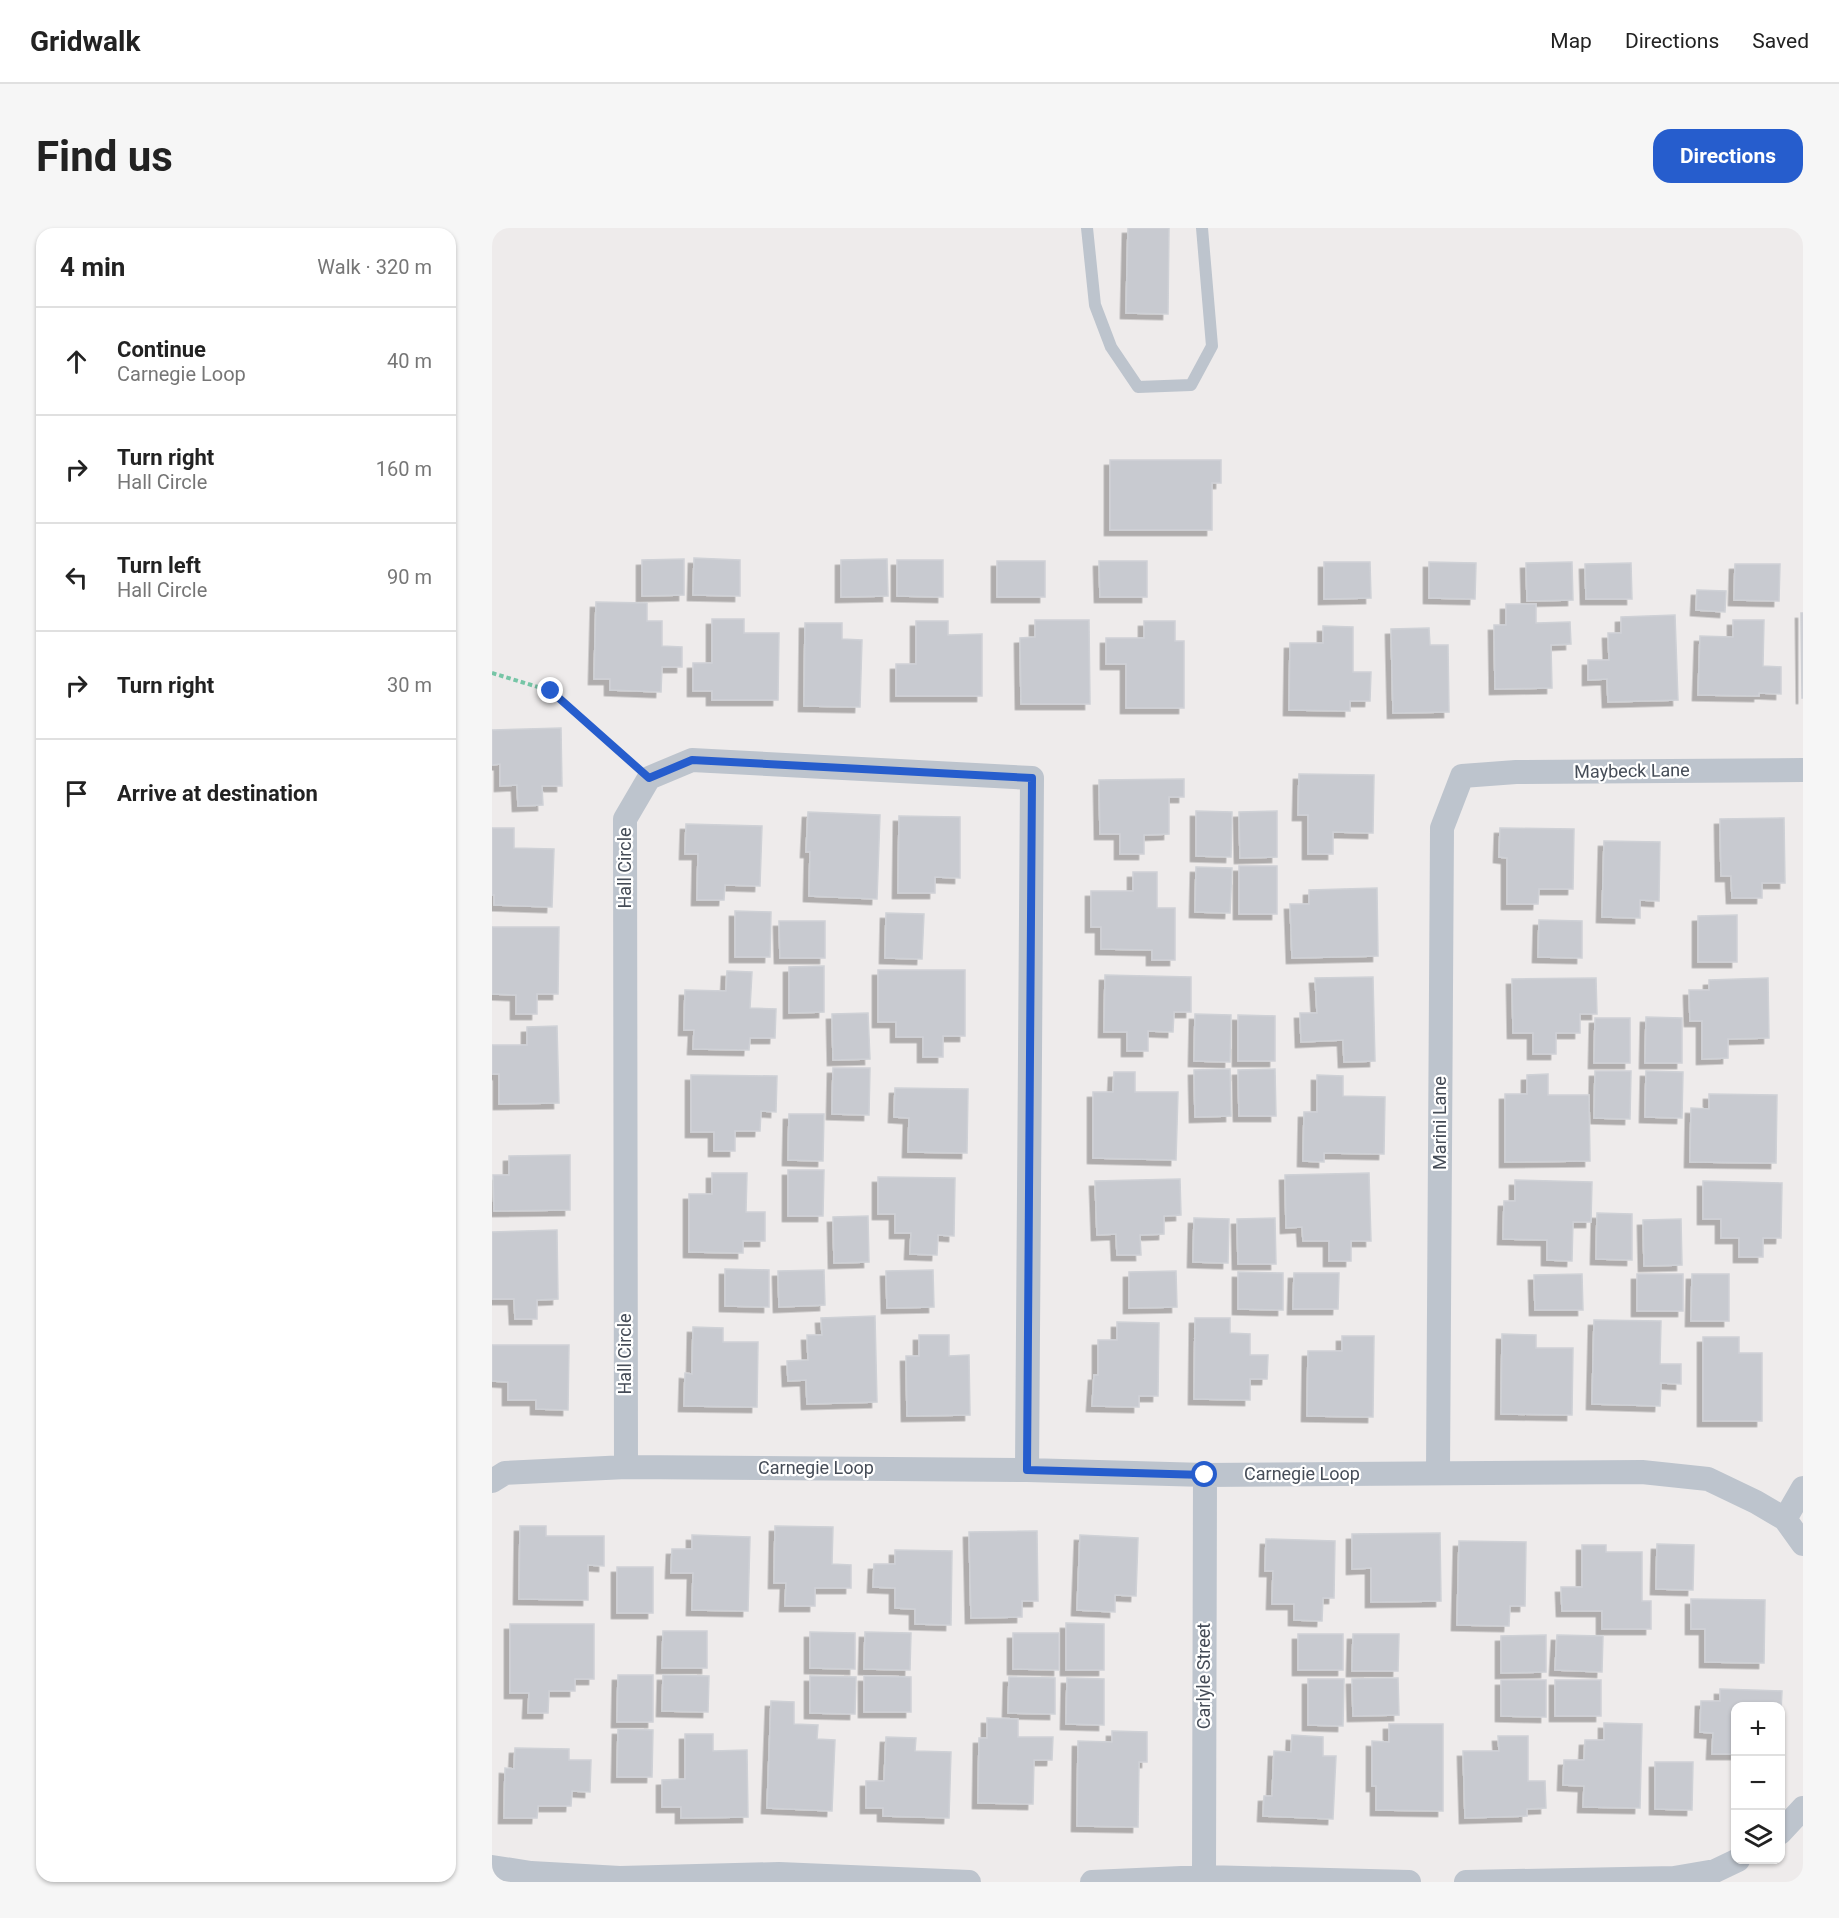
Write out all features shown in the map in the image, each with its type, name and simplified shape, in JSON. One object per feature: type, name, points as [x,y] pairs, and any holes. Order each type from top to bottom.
[{"type":"street","points":[[649,778],[692,760],[1032,778],[1027,1470]]},
{"type":"street","name":"Maybeck Lane","points":[[1461,776],[1516,772],[1803,770]]},
{"type":"street","name":"Marini Lane","points":[[1438,1473],[1442,828],[1461,776]]},
{"type":"street","name":"Hall Circle","points":[[626,1467],[625,819],[649,778]]},
{"type":"street","name":"Carnegie Loop","points":[[492,1481],[505,1473],[626,1467],[1027,1470],[1205,1475],[1642,1472],[1708,1479],[1785,1519],[1803,1544]]},
{"type":"street","name":"Carlyle Street","points":[[1204,1877],[1205,1475]]},
{"type":"street","points":[[1785,1519],[1803,1488]]},
{"type":"street","points":[[1785,1828],[1803,1808]]},
{"type":"street","points":[[1466,1882],[1674,1878],[1715,1871],[1731,1863]]},
{"type":"street","points":[[492,1867],[531,1873],[620,1880],[779,1874],[969,1882]]},
{"type":"street","points":[[1092,1882],[1204,1877],[1409,1882]]},
{"type":"lane","points":[[1087,228],[1095,305],[1112,347],[1138,387],[1191,385],[1212,346],[1202,228]]},
{"type":"path","points":[[492,673],[551,691],[649,778]]},
{"type":"building","points":[[1128,228],[1169,228],[1168,314],[1126,313]]},
{"type":"building","points":[[1110,460],[1221,460],[1221,483],[1212,483],[1212,530],[1110,530]]},
{"type":"building","points":[[694,558],[740,560],[740,596],[693,595]]},
{"type":"building","points":[[684,559],[684,595],[642,596],[642,560]]},
{"type":"building","points":[[887,559],[888,596],[841,597],[841,560]]},
{"type":"building","points":[[897,560],[943,560],[943,597],[897,596]]},
{"type":"building","points":[[997,561],[1045,561],[1045,597],[997,597]]},
{"type":"building","points":[[1099,561],[1147,561],[1147,597],[1100,597]]},
{"type":"building","points":[[1324,562],[1370,562],[1371,598],[1324,599]]},
{"type":"building","points":[[1429,562],[1476,563],[1475,599],[1429,598]]},
{"type":"building","points":[[1572,562],[1573,600],[1527,601],[1526,563]]},
{"type":"building","points":[[1631,563],[1632,599],[1586,599],[1585,564]]},
{"type":"building","points":[[1735,564],[1780,564],[1779,601],[1734,600]]},
{"type":"building","points":[[1697,590],[1726,591],[1725,612],[1696,610]]},
{"type":"building","points":[[596,602],[647,603],[647,621],[662,621],[662,646],[682,647],[682,667],[662,667],[661,692],[610,690],[610,679],[594,679]]},
{"type":"building","points":[[1506,604],[1536,604],[1536,623],[1570,622],[1571,644],[1551,645],[1552,688],[1495,689],[1494,625],[1506,625]]},
{"type":"building","points":[[1801,613],[1803,613],[1803,698],[1802,698]]},
{"type":"building","points":[[1675,615],[1678,700],[1608,702],[1607,679],[1588,680],[1588,660],[1609,660],[1608,633],[1621,633],[1621,617]]},
{"type":"building","points":[[712,619],[744,619],[744,633],[779,633],[778,700],[712,700],[712,691],[693,691],[693,663],[712,663]]},
{"type":"building","points":[[1035,620],[1089,620],[1090,704],[1021,704],[1020,638],[1035,637]]},
{"type":"building","points":[[1733,620],[1764,620],[1763,666],[1781,667],[1781,694],[1698,695],[1700,636],[1733,637]]},
{"type":"building","points":[[916,621],[948,621],[948,635],[982,634],[982,696],[896,696],[896,664],[916,664]]},
{"type":"building","points":[[1144,621],[1175,621],[1175,641],[1184,641],[1184,708],[1126,708],[1126,664],[1106,664],[1106,638],[1144,638]]},
{"type":"building","points":[[805,623],[842,623],[842,639],[862,640],[860,707],[804,706]]},
{"type":"building","points":[[1323,626],[1353,627],[1353,672],[1371,672],[1370,701],[1350,701],[1350,711],[1289,710],[1290,643],[1323,643]]},
{"type":"building","points":[[1429,628],[1430,645],[1448,645],[1449,712],[1393,713],[1391,629]]},
{"type":"building","points":[[561,728],[562,786],[542,786],[543,805],[518,806],[517,785],[500,786],[500,764],[492,765],[492,730]]},
{"type":"building","points":[[1299,774],[1374,775],[1373,833],[1333,832],[1333,854],[1308,854],[1308,815],[1298,815]]},
{"type":"building","points":[[1184,779],[1184,797],[1169,797],[1169,834],[1144,835],[1144,854],[1120,854],[1120,834],[1100,834],[1099,780]]},
{"type":"building","points":[[1196,811],[1232,812],[1231,857],[1196,856]]},
{"type":"building","points":[[1277,811],[1277,857],[1240,858],[1239,812]]},
{"type":"building","points":[[808,812],[880,815],[877,899],[809,896],[810,852],[806,852]]},
{"type":"building","points":[[899,816],[960,817],[960,878],[935,877],[935,893],[898,893]]},
{"type":"building","points":[[1784,818],[1785,883],[1762,883],[1762,898],[1732,898],[1731,876],[1721,876],[1720,819]]},
{"type":"building","points":[[686,824],[762,826],[760,886],[725,885],[724,900],[697,900],[698,854],[685,854]]},
{"type":"building","points":[[492,828],[514,828],[514,848],[554,849],[552,907],[494,905]]},
{"type":"building","points":[[1500,828],[1574,829],[1573,889],[1539,889],[1538,904],[1507,904],[1507,858],[1499,857]]},
{"type":"building","points":[[1604,841],[1660,842],[1659,901],[1640,900],[1640,918],[1602,917]]},
{"type":"building","points":[[1239,866],[1277,866],[1277,914],[1239,914]]},
{"type":"building","points":[[1196,867],[1232,868],[1230,913],[1195,912]]},
{"type":"building","points":[[1133,872],[1157,872],[1157,908],[1175,908],[1175,960],[1152,960],[1152,950],[1101,949],[1101,927],[1091,927],[1091,891],[1133,891]]},
{"type":"building","points":[[1377,888],[1378,956],[1292,958],[1290,904],[1309,904],[1309,890]]},
{"type":"building","points":[[735,911],[771,912],[770,957],[735,957]]},
{"type":"building","points":[[886,913],[924,914],[922,959],[885,958]]},
{"type":"building","points":[[1737,915],[1737,962],[1698,962],[1698,916]]},
{"type":"building","points":[[1539,920],[1582,921],[1582,958],[1538,957]]},
{"type":"building","points":[[779,921],[825,921],[825,958],[780,958]]},
{"type":"building","points":[[492,927],[559,927],[558,994],[537,994],[537,1014],[516,1014],[516,995],[492,994]]},
{"type":"building","points":[[824,966],[824,1012],[789,1013],[789,967]]},
{"type":"building","points":[[878,970],[965,970],[965,1036],[943,1036],[943,1057],[923,1057],[923,1037],[896,1037],[896,1022],[878,1022]]},
{"type":"building","points":[[727,971],[752,972],[750,1008],[776,1009],[775,1038],[750,1038],[749,1050],[693,1049],[694,1030],[684,1030],[685,990],[726,991]]},
{"type":"building","points":[[1105,975],[1191,977],[1191,1012],[1174,1012],[1173,1032],[1148,1031],[1148,1051],[1127,1051],[1127,1032],[1104,1032]]},
{"type":"building","points":[[1373,977],[1375,1061],[1344,1062],[1343,1040],[1301,1042],[1300,1013],[1317,1013],[1315,978]]},
{"type":"building","points":[[1596,978],[1597,1014],[1580,1014],[1580,1033],[1556,1033],[1556,1054],[1533,1054],[1533,1033],[1513,1033],[1512,979]]},
{"type":"building","points":[[1768,978],[1769,1038],[1728,1039],[1728,1058],[1702,1059],[1702,1021],[1690,1021],[1689,990],[1709,990],[1709,980]]},
{"type":"building","points":[[868,1013],[870,1059],[833,1060],[832,1014]]},
{"type":"building","points":[[1195,1014],[1231,1015],[1230,1062],[1194,1061]]},
{"type":"building","points":[[1238,1015],[1275,1016],[1275,1061],[1238,1061]]},
{"type":"building","points":[[1646,1017],[1682,1018],[1682,1063],[1645,1063]]},
{"type":"building","points":[[1595,1018],[1630,1018],[1630,1063],[1594,1063]]},
{"type":"building","points":[[557,1026],[559,1103],[499,1104],[499,1074],[492,1074],[492,1045],[527,1045],[527,1027]]},
{"type":"building","points":[[833,1068],[870,1068],[869,1115],[832,1114]]},
{"type":"building","points":[[1230,1069],[1231,1116],[1195,1117],[1194,1070]]},
{"type":"building","points":[[1275,1069],[1276,1116],[1239,1116],[1238,1070]]},
{"type":"building","points":[[1595,1071],[1631,1071],[1630,1119],[1594,1118]]},
{"type":"building","points":[[1646,1071],[1683,1072],[1682,1118],[1645,1117]]},
{"type":"building","points":[[1114,1072],[1135,1072],[1135,1092],[1178,1092],[1176,1160],[1093,1158],[1093,1092],[1113,1092]]},
{"type":"building","points":[[1548,1074],[1548,1095],[1589,1095],[1590,1161],[1505,1162],[1505,1094],[1527,1094],[1527,1075]]},
{"type":"building","points":[[691,1075],[777,1076],[776,1112],[761,1111],[760,1131],[735,1131],[735,1151],[714,1151],[714,1132],[691,1132]]},
{"type":"building","points":[[1317,1075],[1343,1076],[1343,1096],[1385,1097],[1384,1154],[1324,1153],[1324,1162],[1303,1161],[1304,1112],[1317,1112]]},
{"type":"building","points":[[895,1088],[968,1089],[967,1153],[908,1152],[909,1118],[894,1117]]},
{"type":"building","points":[[1709,1094],[1777,1095],[1776,1163],[1690,1162],[1691,1108],[1709,1109]]},
{"type":"building","points":[[789,1114],[824,1114],[823,1161],[788,1160]]},
{"type":"building","points":[[570,1155],[570,1210],[494,1211],[493,1175],[509,1175],[509,1156]]},
{"type":"building","points":[[788,1170],[824,1170],[823,1216],[788,1216]]},
{"type":"building","points":[[712,1173],[747,1173],[746,1212],[765,1212],[765,1241],[743,1241],[743,1253],[689,1252],[689,1194],[712,1194]]},
{"type":"building","points":[[1369,1173],[1371,1241],[1351,1241],[1351,1261],[1329,1261],[1329,1241],[1303,1241],[1302,1227],[1286,1228],[1285,1175]]},
{"type":"building","points":[[878,1177],[955,1178],[954,1236],[938,1235],[937,1255],[910,1254],[911,1233],[895,1233],[895,1214],[878,1214]]},
{"type":"building","points":[[1180,1179],[1181,1215],[1164,1216],[1164,1234],[1140,1235],[1141,1255],[1117,1255],[1116,1234],[1097,1235],[1095,1181]]},
{"type":"building","points":[[1515,1180],[1592,1182],[1591,1222],[1573,1222],[1572,1261],[1547,1260],[1547,1240],[1503,1239],[1504,1201],[1515,1201]]},
{"type":"building","points":[[1703,1181],[1782,1183],[1781,1238],[1763,1238],[1763,1257],[1739,1257],[1739,1238],[1721,1238],[1721,1219],[1703,1219]]},
{"type":"building","points":[[1597,1213],[1632,1214],[1632,1260],[1596,1259]]},
{"type":"building","points":[[868,1216],[869,1262],[834,1263],[833,1217]]},
{"type":"building","points":[[1194,1218],[1229,1219],[1228,1263],[1193,1262]]},
{"type":"building","points":[[1275,1218],[1276,1264],[1238,1264],[1237,1219]]},
{"type":"building","points":[[1681,1219],[1682,1265],[1644,1266],[1643,1220]]},
{"type":"building","points":[[557,1230],[558,1299],[537,1300],[537,1319],[515,1319],[514,1299],[492,1299],[492,1232]]},
{"type":"building","points":[[725,1269],[769,1270],[769,1307],[725,1306]]},
{"type":"building","points":[[824,1270],[825,1305],[779,1307],[778,1271]]},
{"type":"building","points":[[933,1270],[934,1307],[887,1308],[886,1271]]},
{"type":"building","points":[[1176,1271],[1177,1307],[1129,1308],[1129,1272]]},
{"type":"building","points":[[1238,1272],[1283,1273],[1283,1310],[1238,1309]]},
{"type":"building","points":[[1294,1273],[1339,1273],[1338,1309],[1293,1309]]},
{"type":"building","points":[[1582,1274],[1583,1310],[1535,1310],[1534,1275]]},
{"type":"building","points":[[1637,1274],[1683,1274],[1683,1311],[1637,1311]]},
{"type":"building","points":[[1692,1274],[1729,1274],[1729,1321],[1691,1321]]},
{"type":"building","points":[[875,1316],[877,1402],[807,1404],[806,1380],[788,1381],[787,1361],[808,1360],[807,1335],[822,1335],[821,1318]]},
{"type":"building","points":[[1195,1318],[1230,1318],[1230,1333],[1250,1334],[1250,1355],[1268,1355],[1267,1379],[1250,1379],[1250,1400],[1194,1399]]},
{"type":"building","points":[[1594,1320],[1661,1321],[1660,1364],[1681,1364],[1681,1384],[1661,1383],[1660,1406],[1592,1404]]},
{"type":"building","points":[[1117,1322],[1159,1323],[1158,1396],[1139,1396],[1139,1407],[1092,1406],[1094,1375],[1098,1375],[1098,1340],[1117,1340]]},
{"type":"building","points":[[693,1327],[723,1328],[723,1342],[758,1342],[757,1407],[684,1406],[685,1373],[692,1374]]},
{"type":"building","points":[[1502,1334],[1536,1335],[1536,1348],[1573,1348],[1572,1415],[1501,1414]]},
{"type":"building","points":[[919,1335],[949,1335],[949,1356],[969,1355],[970,1415],[907,1416],[906,1356],[919,1356]]},
{"type":"building","points":[[1342,1336],[1374,1336],[1373,1417],[1307,1416],[1308,1351],[1342,1351]]},
{"type":"building","points":[[1703,1337],[1739,1337],[1739,1353],[1762,1353],[1762,1421],[1703,1421]]},
{"type":"building","points":[[492,1345],[569,1345],[568,1410],[536,1409],[536,1400],[508,1400],[508,1382],[492,1381]]},
{"type":"building","points":[[520,1526],[546,1526],[546,1536],[604,1536],[604,1566],[588,1565],[588,1600],[519,1599]]},
{"type":"building","points":[[775,1526],[833,1527],[832,1564],[851,1565],[851,1588],[815,1588],[815,1606],[785,1606],[786,1583],[774,1583]]},
{"type":"building","points":[[1037,1531],[1038,1601],[1022,1601],[1022,1617],[971,1618],[969,1532]]},
{"type":"building","points":[[1440,1533],[1441,1601],[1371,1602],[1371,1568],[1352,1569],[1352,1534]]},
{"type":"building","points":[[692,1535],[750,1537],[748,1611],[692,1610],[693,1573],[671,1573],[672,1549],[692,1549]]},
{"type":"building","points":[[1080,1535],[1138,1538],[1136,1596],[1115,1595],[1115,1612],[1077,1610]]},
{"type":"building","points":[[1266,1539],[1335,1541],[1334,1598],[1323,1598],[1322,1621],[1294,1620],[1294,1604],[1272,1604],[1273,1571],[1265,1571]]},
{"type":"building","points":[[1459,1541],[1526,1542],[1525,1606],[1510,1606],[1509,1626],[1457,1625]]},
{"type":"building","points":[[1657,1544],[1694,1545],[1693,1590],[1656,1589]]},
{"type":"building","points":[[1582,1545],[1606,1545],[1606,1552],[1642,1552],[1642,1601],[1651,1601],[1651,1629],[1602,1629],[1602,1611],[1562,1611],[1561,1587],[1582,1587]]},
{"type":"building","points":[[895,1550],[952,1551],[951,1625],[915,1624],[915,1609],[895,1608],[895,1588],[873,1587],[874,1564],[895,1564]]},
{"type":"building","points":[[617,1567],[653,1567],[653,1613],[617,1613]]},
{"type":"building","points":[[1691,1599],[1765,1600],[1764,1663],[1705,1662],[1705,1629],[1691,1629]]},
{"type":"building","points":[[1066,1623],[1104,1624],[1104,1670],[1066,1670]]},
{"type":"building","points":[[510,1624],[594,1624],[594,1679],[575,1679],[575,1691],[549,1691],[548,1713],[528,1713],[529,1693],[510,1693]]},
{"type":"building","points":[[663,1631],[707,1631],[707,1668],[662,1668]]},
{"type":"building","points":[[810,1632],[855,1633],[855,1669],[810,1668]]},
{"type":"building","points":[[865,1632],[911,1633],[910,1670],[864,1669]]},
{"type":"building","points":[[1013,1633],[1059,1633],[1059,1670],[1013,1669]]},
{"type":"building","points":[[1298,1634],[1343,1634],[1343,1670],[1298,1670]]},
{"type":"building","points":[[1353,1634],[1399,1634],[1398,1671],[1352,1671]]},
{"type":"building","points":[[1546,1635],[1546,1672],[1501,1673],[1501,1636]]},
{"type":"building","points":[[1557,1635],[1603,1636],[1602,1672],[1555,1670]]},
{"type":"building","points":[[618,1675],[653,1675],[653,1722],[617,1722]]},
{"type":"building","points":[[663,1675],[709,1676],[708,1712],[662,1711]]},
{"type":"building","points":[[810,1676],[856,1677],[855,1714],[810,1713]]},
{"type":"building","points":[[864,1676],[911,1677],[911,1712],[864,1712]]},
{"type":"building","points":[[1009,1677],[1055,1678],[1055,1714],[1008,1713]]},
{"type":"building","points":[[1067,1678],[1104,1679],[1104,1725],[1066,1724]]},
{"type":"building","points":[[1398,1678],[1399,1715],[1353,1716],[1352,1679]]},
{"type":"building","points":[[1308,1679],[1344,1679],[1343,1726],[1308,1725]]},
{"type":"building","points":[[1501,1680],[1546,1680],[1546,1717],[1501,1716]]},
{"type":"building","points":[[1555,1680],[1601,1680],[1601,1716],[1555,1716]]},
{"type":"building","points":[[1720,1689],[1782,1691],[1781,1702],[1731,1702],[1731,1754],[1712,1754],[1713,1733],[1700,1732],[1701,1701],[1720,1701]]},
{"type":"building","points":[[771,1701],[794,1702],[794,1724],[818,1725],[817,1739],[835,1740],[832,1811],[767,1808]]},
{"type":"building","points":[[987,1718],[1018,1719],[1018,1737],[1053,1737],[1052,1760],[1034,1760],[1033,1804],[978,1803],[979,1738],[987,1738]]},
{"type":"building","points":[[1604,1723],[1642,1724],[1640,1808],[1583,1807],[1584,1786],[1563,1785],[1564,1760],[1584,1760],[1585,1740],[1604,1740]]},
{"type":"building","points":[[1389,1724],[1443,1724],[1443,1811],[1376,1810],[1376,1786],[1372,1786],[1372,1741],[1389,1742]]},
{"type":"building","points":[[618,1729],[653,1730],[652,1777],[617,1777]]},
{"type":"building","points":[[1112,1731],[1147,1732],[1147,1762],[1139,1762],[1138,1827],[1077,1826],[1078,1741],[1112,1742]]},
{"type":"building","points":[[685,1734],[713,1734],[713,1751],[747,1750],[748,1817],[681,1818],[681,1807],[662,1807],[662,1780],[685,1779]]},
{"type":"building","points":[[1292,1735],[1323,1737],[1323,1756],[1336,1756],[1333,1819],[1263,1816],[1264,1796],[1272,1796],[1274,1751],[1291,1752]]},
{"type":"building","points":[[1498,1736],[1528,1736],[1528,1781],[1545,1781],[1546,1808],[1527,1809],[1527,1816],[1465,1818],[1463,1751],[1499,1751]]},
{"type":"building","points":[[886,1737],[916,1738],[915,1751],[951,1752],[949,1818],[883,1816],[883,1808],[866,1808],[866,1781],[884,1781]]},
{"type":"building","points":[[515,1748],[569,1749],[569,1760],[591,1760],[590,1792],[572,1791],[571,1806],[538,1806],[537,1818],[504,1818],[505,1768],[514,1769]]},
{"type":"building","points":[[1655,1762],[1693,1762],[1692,1810],[1655,1809]]},
{"type":"route","points":[[551,691],[649,778],[692,760],[1032,778],[1027,1470],[1205,1475]]}]
